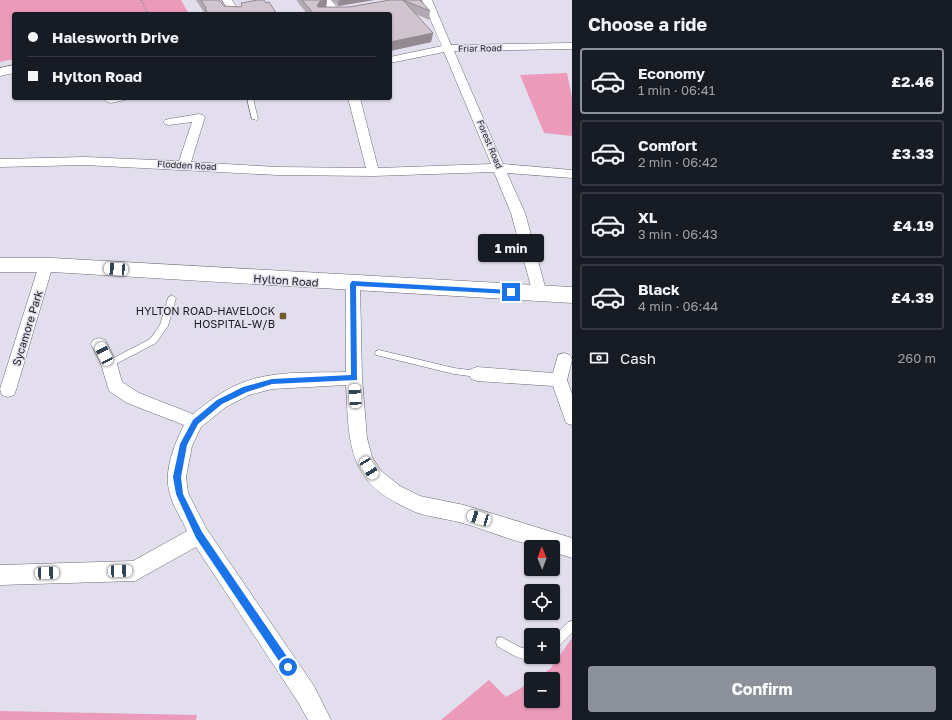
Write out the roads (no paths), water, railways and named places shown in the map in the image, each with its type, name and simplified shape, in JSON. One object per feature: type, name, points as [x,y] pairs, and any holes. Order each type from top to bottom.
[{"type":"street","points":[[226,0],[235,12]]},
{"type":"street","points":[[326,0],[331,12]]},
{"type":"street","name":"Forest Road","points":[[427,0],[518,213],[540,294]]},
{"type":"street","points":[[336,12],[352,9]]},
{"type":"street","name":"Friar Road","points":[[392,60],[448,48],[572,46]]},
{"type":"street","points":[[0,72],[12,70]]},
{"type":"street","points":[[355,100],[373,172]]},
{"type":"street","points":[[169,122],[199,117],[184,165]]},
{"type":"street","name":"Flodden Road","points":[[0,163],[85,161],[277,171],[373,172],[500,168],[572,174]]},
{"type":"street","name":"Hylton Road","points":[[0,265],[46,265],[352,284],[572,295]]},
{"type":"street","name":"Sycamore Park","points":[[8,390],[46,265]]},
{"type":"street","points":[[352,284],[354,378],[358,438],[364,460],[375,477],[393,492],[418,504],[464,514],[571,545]]},
{"type":"street","points":[[99,344],[109,364],[115,386],[133,398],[195,422]]},
{"type":"street","points":[[564,360],[559,380],[572,418]]},
{"type":"street","points":[[477,374],[559,380]]},
{"type":"street","points":[[320,720],[306,694],[199,535],[180,494],[177,477],[183,444],[195,422],[220,402],[245,390],[272,382],[354,378]]},
{"type":"street","points":[[1,579],[135,571],[199,535]]},
{"type":"lane","points":[[250,100],[254,119]]},
{"type":"lane","points":[[109,364],[152,342],[164,326],[172,298]]},
{"type":"lane","points":[[379,353],[454,371],[477,374]]},
{"type":"lane","points":[[560,637],[572,626]]},
{"type":"lane","points":[[501,642],[524,653]]},
{"type":"place","name":"HYLTON ROAD-HAVELOCK HOSPITAL-W/B","points":[[283,316]]}]
